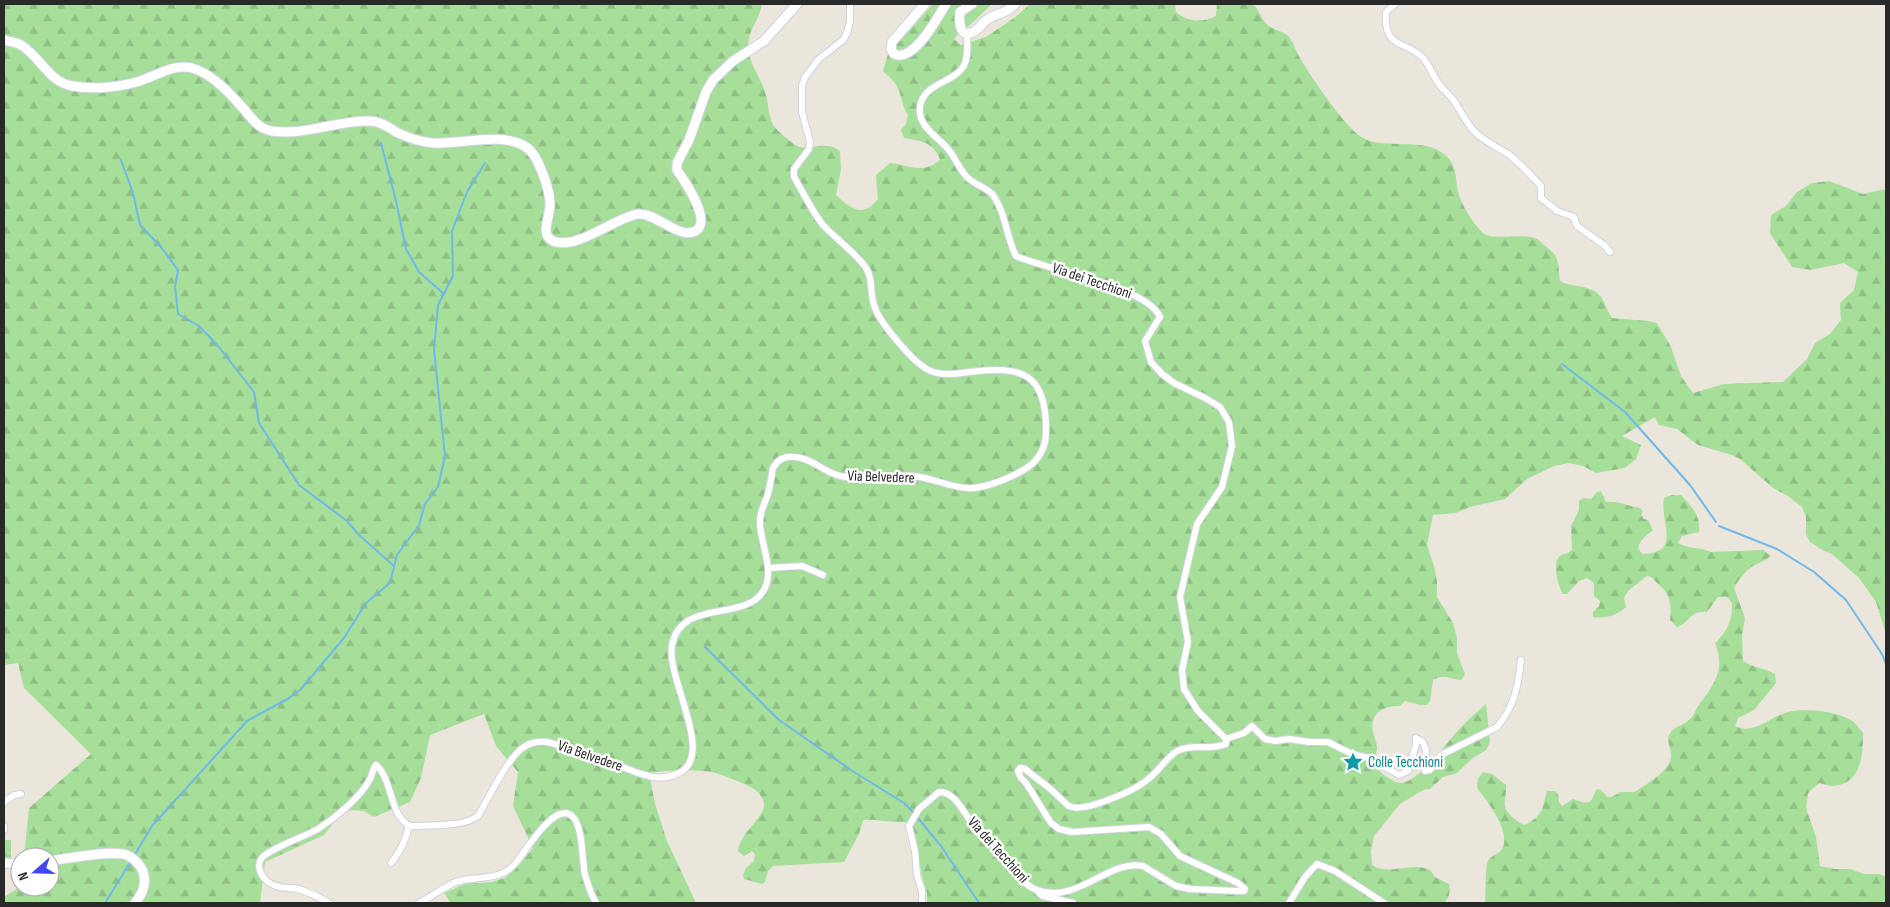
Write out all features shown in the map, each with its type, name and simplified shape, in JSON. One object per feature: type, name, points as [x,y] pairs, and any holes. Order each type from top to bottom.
[{"type":"street","points":[[4,40],[21,45],[56,79],[72,86],[85,88],[138,82],[177,67],[193,68],[211,78],[241,105],[257,125],[269,131],[294,133],[370,121],[383,124],[406,137],[430,143],[450,144],[482,139],[516,142],[527,147],[533,153],[545,183],[550,204],[546,231],[548,236],[554,241],[566,242],[591,236],[638,214],[652,217],[673,229],[686,233],[698,229],[701,223],[697,204],[677,170],[677,163],[694,128],[706,92],[720,72],[733,61],[764,41],[797,4]]},
{"type":"street","name":"Via Belvedere","points":[[409,826],[453,823],[474,819],[478,816],[511,760],[528,745],[542,740],[609,761],[638,774],[651,777],[666,778],[678,774],[687,768],[693,748],[693,735],[673,671],[674,641],[683,626],[696,617],[754,601],[764,590],[768,577],[768,568],[759,520],[774,468],[782,458],[797,457],[842,476],[863,478],[914,476],[954,486],[975,488],[1004,479],[1030,465],[1043,449],[1046,440],[1045,409],[1039,390],[1032,381],[1025,375],[1005,369],[952,374],[934,373],[925,369],[905,349],[875,308],[871,278],[865,266],[822,224],[794,177],[794,169],[809,149],[810,142],[802,112],[802,86],[805,77],[819,59],[843,40],[850,21],[850,4]]},
{"type":"street","points":[[925,4],[892,42],[891,49],[897,56],[908,54],[918,45],[946,4]]},
{"type":"street","points":[[972,4],[960,12],[959,26],[961,30],[967,33],[973,32],[989,18],[1007,11],[1015,4]]},
{"type":"street","points":[[1395,4],[1386,12],[1387,32],[1397,44],[1422,56],[1439,85],[1454,101],[1474,132],[1488,144],[1507,154],[1541,186],[1541,198],[1557,211],[1574,217],[1577,226],[1604,245],[1610,252]]},
{"type":"street","name":"Via dei Tecchioni","points":[[922,903],[922,891],[917,875],[915,851],[909,826],[919,809],[939,792],[950,794],[970,820],[1032,888],[1053,893],[1072,891],[1124,867],[1137,865],[1152,871],[1176,886],[1190,889],[1244,891],[1238,883],[1180,856],[1161,834],[1149,826],[1072,832],[1058,829],[1051,823],[1018,771],[1020,768],[1025,769],[1068,805],[1080,808],[1096,804],[1136,788],[1147,780],[1175,752],[1184,748],[1196,746],[1218,747],[1226,744],[1226,739],[1198,711],[1184,689],[1182,670],[1188,642],[1180,597],[1197,524],[1222,487],[1232,446],[1229,422],[1220,407],[1174,384],[1151,362],[1145,341],[1160,317],[1157,310],[1141,298],[1124,291],[1016,256],[998,205],[992,195],[969,179],[950,152],[925,127],[920,118],[920,107],[929,91],[962,68],[966,61],[967,33]]},
{"type":"street","points":[[768,568],[802,566],[823,575]]},
{"type":"street","points":[[1226,739],[1244,733],[1252,726],[1265,739],[1275,742],[1289,738],[1309,742],[1328,742],[1352,754],[1369,758],[1399,775],[1408,772],[1416,745],[1416,738],[1423,742],[1426,750],[1425,771],[1430,770],[1442,755],[1497,727],[1511,707],[1518,683],[1521,660]]},
{"type":"street","points":[[329,903],[315,895],[298,889],[278,887],[269,883],[259,870],[261,858],[319,828],[359,794],[371,778],[373,767],[376,765],[384,772],[395,807],[409,826],[398,854],[391,863]]},
{"type":"street","points":[[4,802],[21,794]]},
{"type":"street","points":[[419,903],[458,881],[495,877],[504,873],[513,866],[536,834],[554,817],[563,813],[570,814],[577,822],[585,874],[590,892],[596,903]]},
{"type":"street","points":[[60,860],[104,855],[122,854],[129,856],[141,866],[145,882],[143,892],[135,903]]},
{"type":"street","points":[[1290,903],[1305,878],[1317,864],[1335,871],[1384,903]]},
{"type":"street","points":[[1032,888],[1043,896],[1073,903]]},
{"type":"green space","points":[[4,4],[762,4],[749,38],[748,49],[766,94],[772,122],[778,131],[797,146],[807,148],[828,146],[840,151],[841,169],[836,195],[851,207],[862,210],[867,209],[878,199],[876,175],[890,163],[922,168],[934,165],[940,160],[934,149],[926,143],[904,138],[901,130],[906,124],[908,115],[897,87],[883,71],[888,54],[933,4],[992,4],[954,39],[961,45],[986,37],[1017,16],[1030,4],[1175,4],[1176,12],[1185,18],[1190,20],[1206,20],[1216,16],[1217,4],[1249,4],[1255,6],[1263,20],[1270,27],[1283,32],[1290,38],[1320,89],[1338,114],[1356,133],[1372,141],[1426,146],[1444,154],[1451,162],[1455,171],[1461,202],[1483,233],[1500,237],[1522,236],[1536,239],[1557,258],[1560,281],[1587,288],[1597,293],[1612,318],[1657,323],[1671,347],[1681,376],[1693,393],[1724,384],[1783,382],[1807,359],[1815,343],[1830,334],[1841,320],[1840,303],[1854,290],[1858,272],[1844,263],[1811,270],[1792,267],[1770,233],[1771,215],[1786,206],[1797,192],[1812,183],[1829,181],[1863,194],[1886,189],[1886,634],[1876,602],[1859,578],[1832,554],[1810,542],[1806,534],[1806,517],[1802,507],[1788,496],[1773,488],[1740,459],[1698,445],[1677,429],[1659,425],[1655,417],[1622,436],[1641,445],[1636,459],[1625,468],[1596,473],[1583,466],[1569,463],[1554,466],[1527,479],[1505,499],[1470,507],[1456,513],[1433,515],[1427,545],[1437,581],[1437,597],[1453,623],[1457,638],[1457,653],[1465,674],[1461,680],[1444,677],[1433,680],[1430,701],[1427,705],[1405,701],[1400,706],[1383,709],[1376,715],[1372,725],[1377,743],[1374,767],[1398,783],[1409,781],[1426,768],[1463,725],[1486,704],[1490,742],[1486,750],[1473,758],[1457,773],[1443,777],[1430,789],[1423,790],[1400,804],[1374,836],[1371,851],[1372,865],[1379,868],[1416,867],[1431,871],[1435,877],[1449,884],[1449,894],[1444,903],[927,903],[927,893],[913,829],[905,822],[868,820],[863,820],[859,834],[844,862],[773,866],[768,871],[765,882],[762,884],[744,879],[743,875],[746,868],[754,861],[755,854],[752,851],[744,856],[738,851],[743,838],[763,810],[764,803],[761,796],[756,790],[740,782],[711,772],[689,770],[649,773],[655,804],[667,841],[696,903],[451,903],[444,893],[465,884],[491,882],[505,878],[533,848],[513,806],[518,772],[496,746],[484,714],[430,735],[421,778],[410,802],[374,817],[364,811],[350,810],[339,816],[324,835],[265,862],[260,903],[4,903],[4,897],[10,893],[10,897],[60,897],[60,847],[25,847],[29,808],[91,754],[24,688],[18,663],[4,665]]},
{"type":"green space","points":[[1601,491],[1606,502],[1615,502],[1640,508],[1643,511],[1641,515],[1644,519],[1648,520],[1653,530],[1640,543],[1638,549],[1643,554],[1655,552],[1662,548],[1666,542],[1664,498],[1672,495],[1681,495],[1697,516],[1699,532],[1682,536],[1678,543],[1711,552],[1763,550],[1771,556],[1750,568],[1734,588],[1745,618],[1742,636],[1743,661],[1775,674],[1776,683],[1754,710],[1738,718],[1735,726],[1748,729],[1785,713],[1809,710],[1842,716],[1851,720],[1858,727],[1863,733],[1862,750],[1859,766],[1855,773],[1843,784],[1834,786],[1819,783],[1808,793],[1806,808],[1816,837],[1820,866],[1850,869],[1864,874],[1879,874],[1886,877],[1886,903],[1485,903],[1487,864],[1489,859],[1502,849],[1504,834],[1497,817],[1477,788],[1478,779],[1483,772],[1492,774],[1506,785],[1506,808],[1511,816],[1525,825],[1536,818],[1542,810],[1547,791],[1555,791],[1558,794],[1559,802],[1562,806],[1573,799],[1587,803],[1591,800],[1597,789],[1601,790],[1607,797],[1621,792],[1635,792],[1658,776],[1667,766],[1671,754],[1668,740],[1669,735],[1693,716],[1717,677],[1719,661],[1715,643],[1726,630],[1730,620],[1732,603],[1727,597],[1718,597],[1707,612],[1693,615],[1685,623],[1677,627],[1670,620],[1671,608],[1665,591],[1649,576],[1628,591],[1624,598],[1626,607],[1607,617],[1593,617],[1593,612],[1599,606],[1600,601],[1594,596],[1594,583],[1587,578],[1579,581],[1567,594],[1563,594],[1559,586],[1556,566],[1559,556],[1572,550],[1571,526],[1579,510],[1579,501],[1583,498],[1591,499],[1597,492]]},
{"type":"green space","points":[[4,840],[11,840],[10,858],[4,857]]},
{"type":"waterway","points":[[381,143],[406,249],[419,272],[443,293],[442,296]]},
{"type":"waterway","points":[[121,160],[133,193],[140,225],[161,247],[178,270],[175,287],[178,314],[199,326],[219,347],[254,392],[259,423],[299,485],[347,521],[359,535],[394,566]]},
{"type":"waterway","points":[[134,856],[152,826],[247,721],[289,698],[301,689],[344,638],[366,603],[390,583],[397,555],[419,525],[425,504],[438,487],[445,456],[434,350],[438,305],[453,276],[452,231],[467,192],[485,163]]},
{"type":"waterway","points":[[1562,364],[1625,412],[1690,485],[1716,522]]},
{"type":"waterway","points":[[1719,526],[1777,549],[1814,572],[1846,600],[1882,654],[1886,664]]},
{"type":"waterway","points":[[705,647],[779,720],[854,772],[904,803],[914,813]]},
{"type":"waterway","points":[[917,817],[941,846],[979,903]]},
{"type":"waterway","points":[[105,903],[131,861]]},
{"type":"place","name":"Colle Tecchioni","points":[[1353,762]]}]
